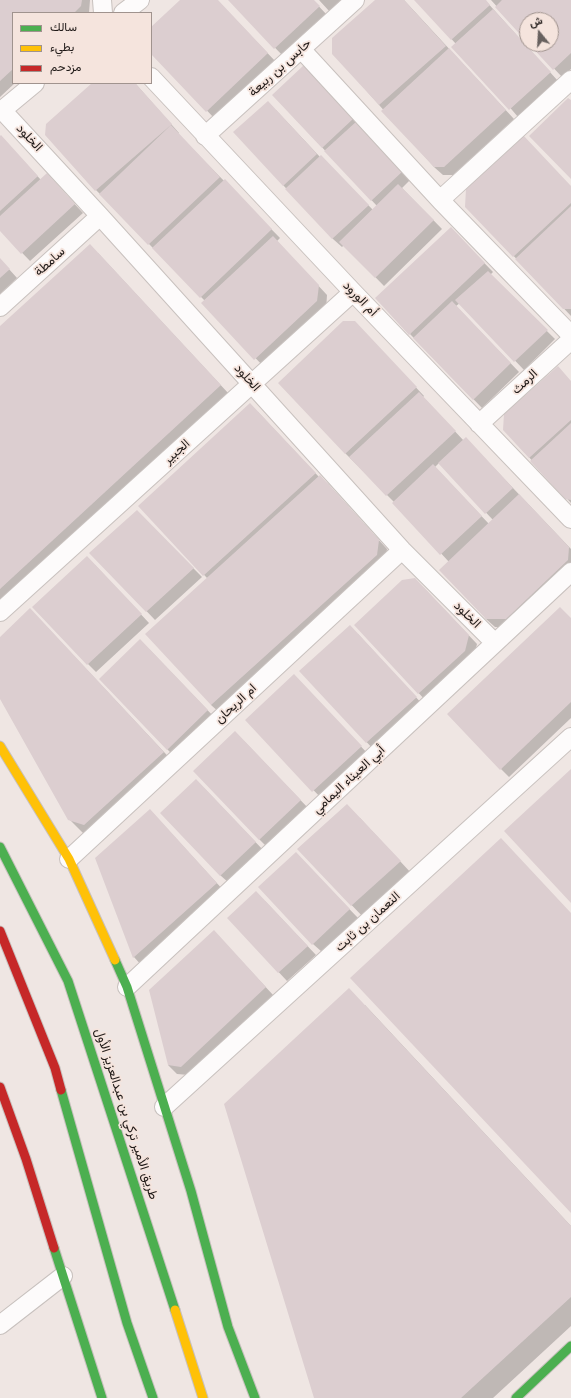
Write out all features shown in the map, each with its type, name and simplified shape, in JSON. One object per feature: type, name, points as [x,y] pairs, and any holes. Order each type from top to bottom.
[{"type":"main road","points":[[0,746],[69,859],[126,988],[191,1190],[228,1327],[255,1398]]},
{"type":"main road","name":"طريق الأمير تركي بن عبدالعزيز الأول","points":[[0,847],[68,981],[149,1227],[203,1398]]},
{"type":"main road","points":[[0,931],[54,1068],[127,1323],[153,1398]]},
{"type":"main road","points":[[0,1087],[26,1159],[102,1398]]},
{"type":"main road","points":[[127,1323],[144,1398]]},
{"type":"main road","points":[[516,1398],[571,1346]]},
{"type":"street","points":[[102,0],[103,12]]},
{"type":"street","points":[[124,12],[140,0]]},
{"type":"street","name":"حابس بن ربيعة","points":[[205,136],[355,0]]},
{"type":"street","points":[[301,49],[440,200],[571,335]]},
{"type":"street","name":"أم الورود","points":[[152,78],[353,292],[571,519]]},
{"type":"street","points":[[440,200],[571,80]]},
{"type":"street","points":[[1,111],[35,84]]},
{"type":"street","name":"الخلود","points":[[1,111],[100,216],[402,550],[495,643]]},
{"type":"street","name":"سامطة","points":[[0,307],[100,216]]},
{"type":"street","name":"الجبير","points":[[0,612],[353,292]]},
{"type":"street","name":"الرمث","points":[[479,424],[571,340]]},
{"type":"street","name":"ام الريحان","points":[[69,859],[402,550]]},
{"type":"street","name":"أبي العيناء اليمامي","points":[[126,988],[571,572]]},
{"type":"street","name":"النعمان بن ثابت","points":[[164,1107],[571,737]]},
{"type":"street","points":[[0,1325],[63,1276]]},
{"type":"building","points":[[0,0],[82,0],[81,6],[75,12],[12,12],[12,70],[0,81]]},
{"type":"building","points":[[180,0],[218,0],[268,53],[206,112],[152,55],[152,26]]},
{"type":"building","points":[[228,0],[314,0],[320,6],[274,49]]},
{"type":"building","points":[[375,0],[404,0],[446,46],[379,105],[332,54],[332,38]]},
{"type":"building","points":[[414,0],[486,0],[490,5],[451,40]]},
{"type":"building","points":[[502,0],[571,0],[571,53],[553,70],[536,52],[559,52],[559,12],[519,12],[519,33],[495,7]]},
{"type":"building","points":[[493,9],[519,37],[519,52],[533,52],[551,72],[509,110],[451,47]]},
{"type":"building","points":[[449,48],[506,110],[444,167],[434,167],[381,111]]},
{"type":"building","points":[[304,65],[354,118],[322,148],[272,95]]},
{"type":"building","points":[[91,84],[136,84],[172,124],[95,191],[45,135],[46,124]]},
{"type":"building","points":[[568,98],[571,100],[571,179],[529,136]]},
{"type":"building","points":[[268,101],[317,154],[283,186],[233,132]]},
{"type":"building","points":[[357,121],[404,170],[371,201],[324,151]]},
{"type":"building","points":[[171,125],[220,177],[148,245],[99,194]]},
{"type":"building","points":[[1,135],[38,176],[0,211],[0,136]]},
{"type":"building","points":[[523,135],[571,186],[571,203],[513,257],[465,207],[466,189]]},
{"type":"building","points":[[321,155],[369,205],[332,239],[285,189]]},
{"type":"building","points":[[47,173],[75,204],[21,254],[0,231],[0,216]]},
{"type":"building","points":[[225,179],[272,229],[200,298],[152,248]]},
{"type":"building","points":[[398,184],[434,220],[375,278],[339,242]]},
{"type":"building","points":[[571,206],[571,309],[563,309],[515,259]]},
{"type":"building","points":[[451,227],[485,263],[409,335],[375,298]]},
{"type":"building","points":[[273,236],[319,285],[317,301],[254,360],[201,303]]},
{"type":"building","points":[[90,244],[221,385],[0,589],[0,326]]},
{"type":"building","points":[[0,258],[10,269],[0,278]]},
{"type":"building","points":[[488,271],[548,330],[514,362],[455,300]]},
{"type":"building","points":[[452,301],[511,363],[473,400],[413,338]]},
{"type":"building","points":[[343,321],[355,321],[417,387],[345,454],[278,383]]},
{"type":"building","points":[[558,366],[571,381],[571,420],[529,458],[503,430],[504,414]]},
{"type":"building","points":[[419,392],[456,431],[386,496],[349,457]]},
{"type":"building","points":[[250,403],[316,473],[203,576],[138,506]]},
{"type":"building","points":[[571,423],[571,500],[565,499],[530,461]]},
{"type":"building","points":[[466,437],[513,488],[485,514],[438,463]]},
{"type":"building","points":[[433,464],[482,516],[440,555],[392,503]]},
{"type":"building","points":[[320,475],[379,540],[377,555],[211,705],[145,634]]},
{"type":"building","points":[[519,494],[569,547],[568,560],[506,619],[486,619],[439,570]]},
{"type":"building","points":[[137,510],[194,568],[146,612],[89,553]]},
{"type":"building","points":[[87,556],[142,614],[87,665],[32,607]]},
{"type":"building","points":[[415,578],[469,635],[465,651],[418,694],[354,625],[402,580]]},
{"type":"building","points":[[560,607],[571,618],[571,702],[500,770],[447,714]]},
{"type":"building","points":[[30,608],[164,752],[84,825],[68,820],[0,699],[0,637]]},
{"type":"building","points":[[350,625],[417,697],[366,743],[299,671]]},
{"type":"building","points":[[140,639],[208,710],[167,750],[99,679]]},
{"type":"building","points":[[294,674],[362,746],[312,792],[245,720]]},
{"type":"building","points":[[235,731],[301,800],[259,840],[193,771]]},
{"type":"building","points":[[571,769],[571,903],[504,831]]},
{"type":"building","points":[[196,779],[256,842],[220,876],[160,813]]},
{"type":"building","points":[[347,804],[401,861],[351,906],[297,849]]},
{"type":"building","points":[[150,809],[217,883],[133,958],[95,858]]},
{"type":"building","points":[[501,838],[571,913],[571,1213],[350,978]]},
{"type":"building","points":[[296,852],[350,909],[312,945],[258,887]]},
{"type":"building","points":[[256,891],[308,946],[278,973],[227,918]]},
{"type":"building","points":[[214,930],[266,987],[181,1067],[168,1065],[149,990]]},
{"type":"building","points":[[349,988],[571,1226],[571,1297],[461,1398],[314,1398],[224,1104]]},
{"type":"traffic: fast","points":[[0,847],[68,981],[175,1310]]},
{"type":"traffic: fast","points":[[115,960],[127,987],[191,1191],[228,1327],[255,1398]]},
{"type":"traffic: fast","points":[[61,1090],[127,1323],[153,1398]]},
{"type":"traffic: fast","points":[[54,1248],[102,1398]]},
{"type":"traffic: fast","points":[[516,1398],[571,1346]]},
{"type":"traffic: slow","points":[[0,746],[69,859],[115,960]]},
{"type":"traffic: slow","points":[[175,1310],[203,1398]]},
{"type":"traffic: jam","points":[[0,931],[55,1068],[61,1090]]},
{"type":"traffic: jam","points":[[0,1087],[26,1159],[54,1248]]}]
